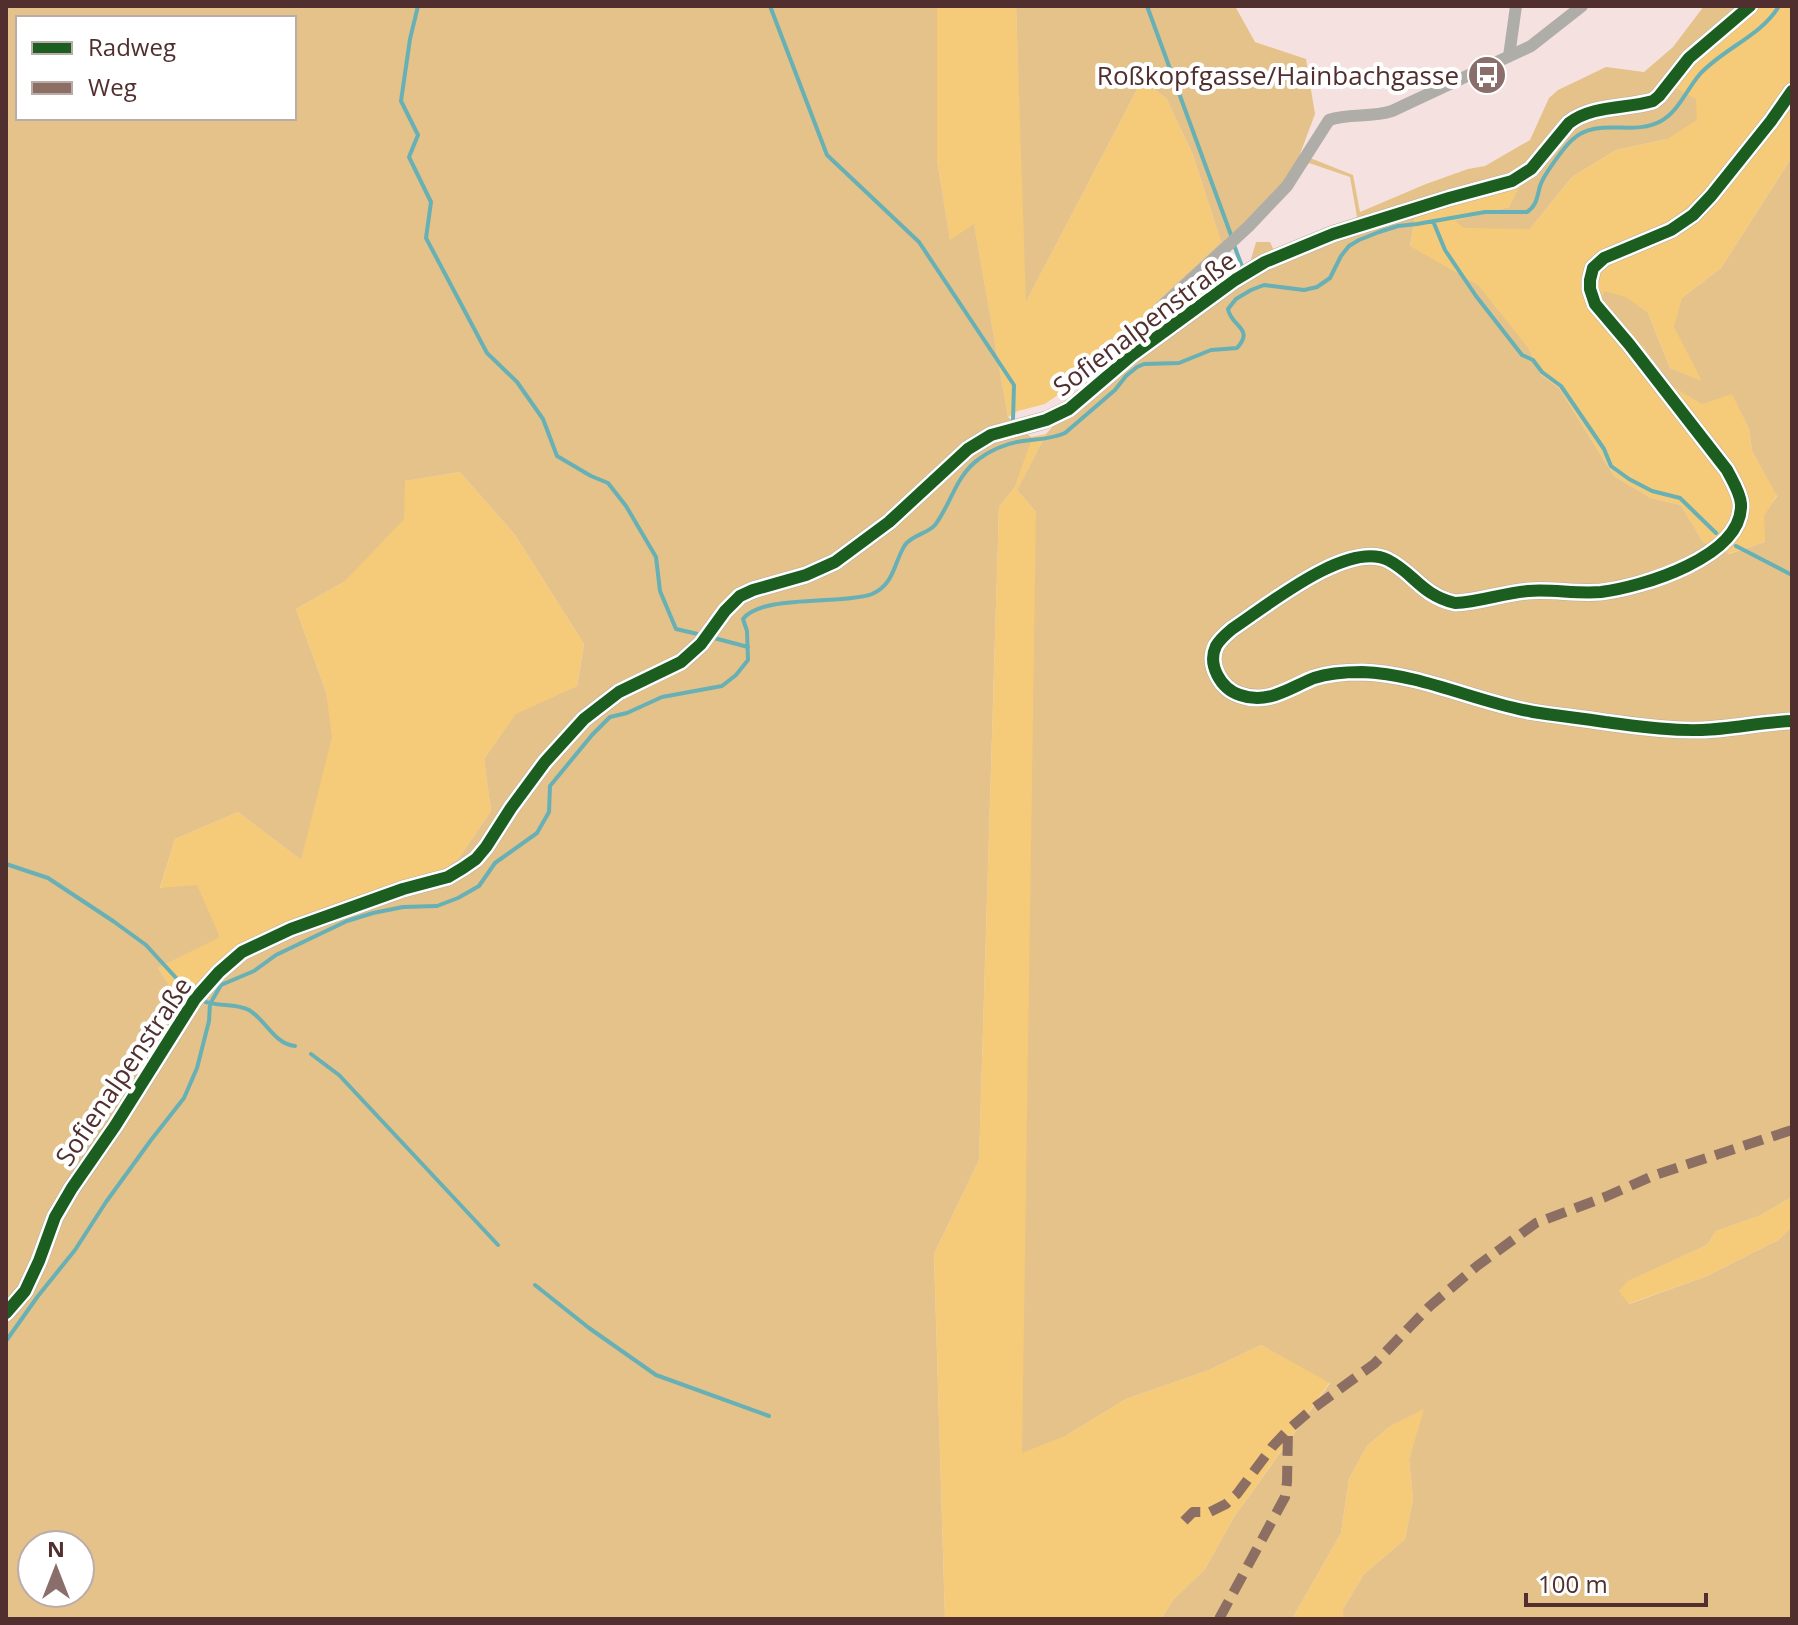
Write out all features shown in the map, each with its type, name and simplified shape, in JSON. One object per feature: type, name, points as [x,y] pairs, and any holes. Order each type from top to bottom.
[{"type":"street","points":[[1509,56],[1516,6]]},
{"type":"street","points":[[1131,356],[1135,337],[1158,310],[1249,226],[1287,186],[1329,120],[1392,111],[1531,46],[1582,6]]},
{"type":"street","name":"Sofienalpenstraße","points":[[6,1313],[25,1291],[55,1217],[72,1188],[142,1086],[195,999],[231,960],[291,929],[403,889],[448,877],[463,868],[486,847],[545,762],[584,719],[619,692],[681,662],[740,596],[806,575],[835,562],[889,522],[968,449],[991,435],[1059,415],[1131,356],[1235,280],[1265,262],[1333,234],[1435,202],[1496,187],[1523,175],[1575,119],[1592,111],[1653,101],[1689,58],[1750,6]]},
{"type":"street","points":[[1792,91],[1763,132],[1693,215],[1671,230],[1604,258],[1593,268],[1590,280],[1595,304],[1629,344],[1734,484],[1741,502],[1740,511],[1733,530],[1721,544],[1692,564],[1614,590],[1525,591],[1455,603],[1433,595],[1389,560],[1354,557],[1319,572],[1232,629],[1217,644],[1213,661],[1223,684],[1230,691],[1246,697],[1270,697],[1318,677],[1358,672],[1411,679],[1534,712],[1648,727],[1702,730],[1792,721]]},
{"type":"shaded area","points":[[6,6],[937,6],[937,160],[950,240],[974,224],[1008,417],[1032,438],[1015,487],[999,507],[979,1160],[934,1254],[945,1619],[6,1619]],"holes":[[[460,472],[515,535],[584,644],[577,686],[516,714],[484,759],[491,811],[458,859],[444,869],[227,956],[178,1000],[158,968],[220,937],[197,885],[160,888],[175,839],[238,812],[301,860],[332,737],[326,692],[296,609],[344,582],[404,519],[405,481]]]},
{"type":"shaded area","points":[[937,6],[1016,6],[1027,300],[1142,80],[1166,98],[1193,155],[1221,242],[1158,300],[1117,353],[1045,404],[1008,417],[974,225],[950,241],[937,160]]},
{"type":"shaded area","points":[[1016,6],[1235,6],[1255,42],[1306,59],[1315,114],[1300,154],[1353,175],[1360,212],[1426,184],[1485,166],[1530,140],[1549,98],[1558,90],[1606,67],[1644,72],[1673,47],[1704,6],[1761,6],[1695,61],[1676,88],[1696,99],[1697,120],[1667,139],[1616,150],[1572,177],[1530,229],[1464,228],[1455,221],[1509,207],[1520,186],[1415,216],[1410,246],[1478,285],[1529,349],[1541,375],[1559,388],[1614,476],[1651,498],[1681,505],[1703,542],[1729,554],[1765,542],[1764,516],[1777,496],[1752,451],[1749,429],[1732,394],[1702,404],[1672,386],[1602,298],[1604,291],[1626,297],[1648,313],[1670,368],[1702,381],[1674,327],[1682,298],[1721,268],[1792,157],[1792,1197],[1759,1216],[1716,1231],[1707,1245],[1628,1281],[1619,1291],[1629,1304],[1707,1276],[1778,1240],[1792,1227],[1792,1619],[1343,1619],[1343,1609],[1364,1574],[1405,1539],[1413,1499],[1409,1459],[1424,1409],[1389,1427],[1367,1446],[1349,1479],[1341,1533],[1292,1619],[1161,1619],[1173,1600],[1205,1569],[1234,1517],[1330,1383],[1261,1345],[1209,1370],[1126,1399],[1067,1435],[1022,1453],[1036,512],[1017,490],[1046,434],[1117,353],[1158,300],[1221,242],[1193,155],[1166,98],[1142,80],[1026,302]],"holes":[[[1309,163],[1350,177],[1357,217],[1275,253],[1270,242],[1256,242],[1249,266],[1178,314],[1172,305],[1286,193]]]},
{"type":"shaded area","points":[[1761,6],[1792,6],[1792,157],[1721,268],[1682,298],[1703,382],[1670,368],[1648,313],[1643,346],[1672,386],[1732,393],[1749,429],[1752,451],[1777,495],[1765,516],[1765,542],[1728,554],[1703,542],[1681,505],[1651,498],[1614,476],[1559,388],[1541,375],[1529,349],[1410,246],[1415,216],[1521,185],[1509,207],[1456,221],[1530,229],[1572,177],[1616,150],[1667,139],[1675,88],[1695,62]]},
{"type":"shaded area","points":[[1046,434],[1017,490],[1036,512],[1067,1435],[1126,1399],[1209,1370],[1261,1345],[1330,1382],[1234,1517],[1205,1569],[1173,1600],[1161,1619],[945,1619],[934,1254],[979,1160],[999,507],[1015,487],[1031,437]]},
{"type":"shaded area","points":[[460,472],[515,535],[584,644],[577,686],[516,715],[484,759],[491,811],[458,859],[444,869],[227,956],[178,1001],[158,968],[220,936],[160,889],[175,839],[238,812],[301,860],[326,692],[296,609],[344,582],[404,481]]},
{"type":"shaded area","points":[[1792,1197],[1792,1227],[1778,1240],[1707,1276],[1628,1304],[1619,1291],[1627,1281],[1707,1245],[1716,1231],[1759,1216]]},
{"type":"shaded area","points":[[1425,1408],[1409,1459],[1413,1499],[1405,1539],[1364,1574],[1343,1609],[1343,1619],[1292,1619],[1341,1533],[1349,1479],[1367,1446],[1389,1427]]},
{"type":"waterway","points":[[418,6],[401,101],[418,135],[409,157],[431,202],[426,238],[487,353],[517,382],[543,419],[557,456],[608,483],[626,506],[656,557],[660,591],[676,629],[702,635]]},
{"type":"waterway","points":[[770,6],[827,155],[919,242],[1014,385],[1013,420]]},
{"type":"waterway","points":[[1147,6],[1231,235]]},
{"type":"waterway","points":[[6,1341],[184,1098],[197,1068],[209,1021],[210,1004],[221,985],[254,971],[276,955],[347,921],[403,907],[437,906],[479,886],[495,863],[537,833],[549,812],[550,786],[610,717],[662,697],[722,686],[736,675],[748,660],[747,631],[743,619],[753,611],[784,603],[859,597],[879,590],[889,579],[905,545],[935,525],[959,481],[979,459],[1011,443],[1065,433],[1137,367],[1179,363],[1211,350],[1237,348],[1244,336],[1228,309],[1236,299],[1251,290],[1264,285],[1304,290],[1317,287],[1330,278],[1349,246],[1398,226],[1485,212],[1527,212],[1535,204],[1545,176],[1572,140],[1593,129],[1639,127],[1661,121],[1677,106],[1700,74],[1762,26],[1779,6]]},
{"type":"waterway","points":[[1433,221],[1445,250],[1476,296],[1522,355],[1533,360],[1542,372],[1561,386],[1604,449],[1611,466],[1652,491],[1680,498],[1716,533]]},
{"type":"waterway","points":[[1234,245],[1243,269]]},
{"type":"waterway","points":[[1736,546],[1792,575]]},
{"type":"waterway","points":[[714,638],[748,647]]},
{"type":"waterway","points":[[6,864],[48,878],[113,921],[146,945],[188,991]]},
{"type":"waterway","points":[[203,1001],[249,1010],[281,1041],[295,1046]]},
{"type":"waterway","points":[[311,1054],[339,1075],[498,1245]]},
{"type":"waterway","points":[[535,1285],[656,1375],[769,1416]]},
{"type":"marked path","points":[[1184,1521],[1193,1512],[1210,1512],[1226,1504],[1288,1430],[1374,1364],[1430,1306],[1477,1266],[1536,1223],[1655,1175],[1792,1130]]},
{"type":"marked path","points":[[1219,1619],[1285,1497],[1288,1430]]},
{"type":"cycle path","points":[[6,1313],[25,1291],[55,1217],[72,1188],[195,999],[242,952],[291,929],[403,889],[448,877],[463,868],[486,847],[545,762],[584,719],[619,692],[681,662],[701,644],[740,596],[806,575],[835,562],[889,522],[968,449],[991,435],[1046,420],[1069,409],[1131,356],[1235,280],[1265,262],[1333,234],[1512,181],[1531,169],[1569,123],[1578,117],[1599,110],[1653,101],[1689,58],[1750,6]]},
{"type":"cycle path","points":[[1792,91],[1693,215],[1671,230],[1604,258],[1593,268],[1590,280],[1595,304],[1727,470],[1741,504],[1737,523],[1726,539],[1687,566],[1619,589],[1601,592],[1528,591],[1455,603],[1434,595],[1388,560],[1371,556],[1351,559],[1308,578],[1232,629],[1216,646],[1213,661],[1222,682],[1233,692],[1250,698],[1269,697],[1320,676],[1362,672],[1406,678],[1533,712],[1641,727],[1702,730],[1792,721]]},
{"type":"place","name":"Roßkopfgasse/Hainbachgasse","points":[[1487,75]]}]
